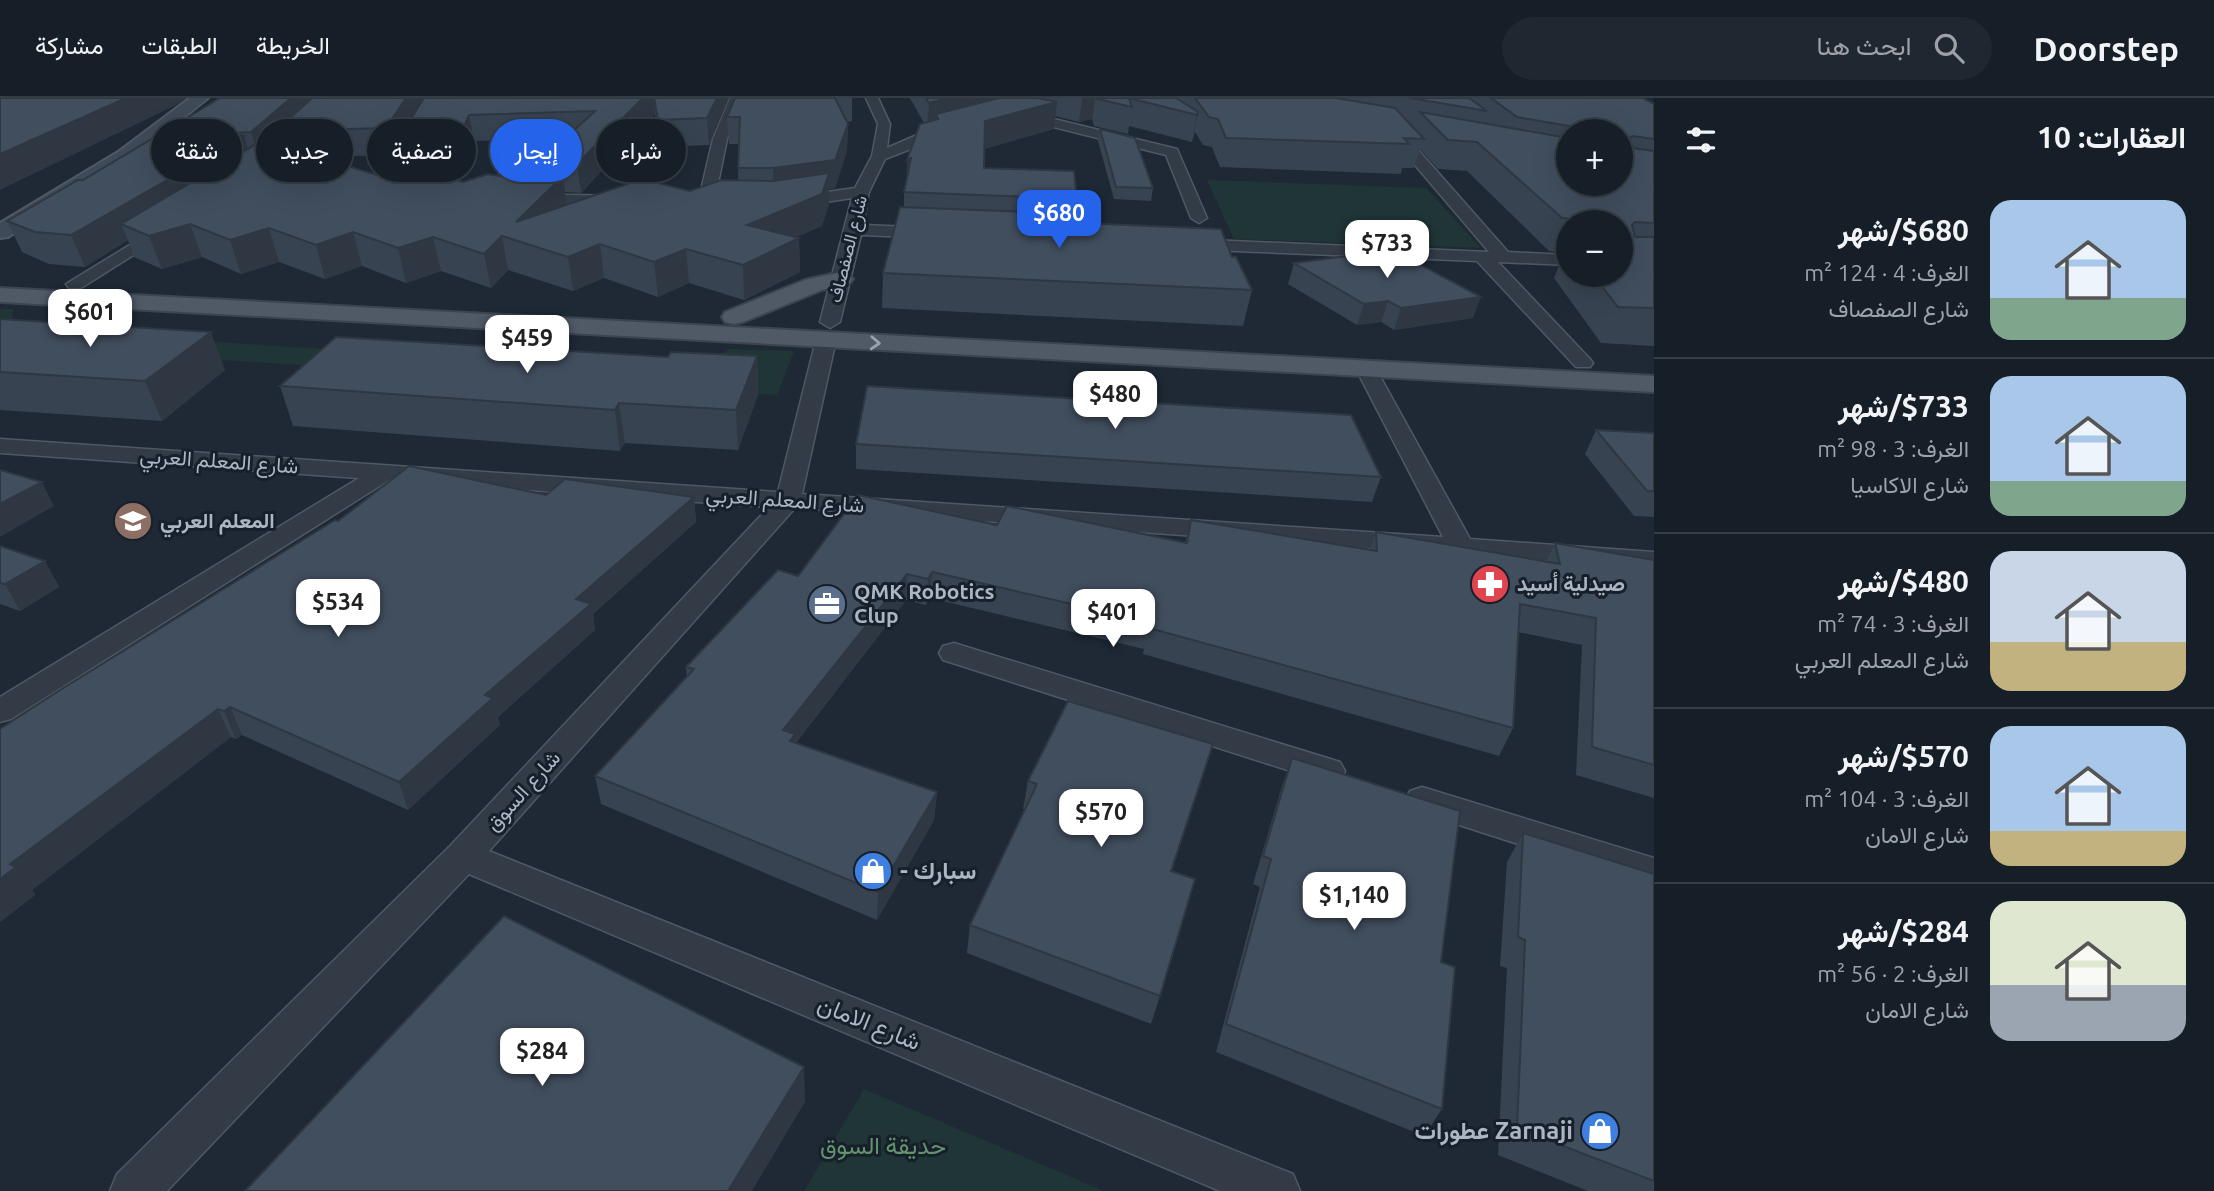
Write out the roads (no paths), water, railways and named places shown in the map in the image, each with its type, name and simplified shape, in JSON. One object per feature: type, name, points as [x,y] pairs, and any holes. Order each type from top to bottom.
[{"type":"main road","points":[[0,215],[57,185],[89,164],[178,98]]},
{"type":"main road","points":[[0,232],[113,163],[200,98]]},
{"type":"main road","points":[[734,317],[771,305],[814,284],[841,279]]},
{"type":"main road","points":[[0,280],[734,317],[828,331],[1366,369],[1654,384]]},
{"type":"main road","points":[[0,295],[1654,366]]},
{"type":"street","points":[[435,98],[393,170],[431,197],[445,197]]},
{"type":"street","points":[[706,203],[720,139],[736,98]]},
{"type":"street","name":"شارع الصفصاف","points":[[828,331],[861,192],[879,156],[884,124],[872,98]]},
{"type":"street","points":[[1037,107],[1008,115],[1172,152],[1199,218]]},
{"type":"street","points":[[879,156],[922,138],[961,127]]},
{"type":"street","points":[[1417,134],[1385,128],[1503,257]]},
{"type":"street","points":[[774,205],[861,192]]},
{"type":"street","points":[[514,198],[638,201]]},
{"type":"street","points":[[75,284],[176,221]]},
{"type":"street","points":[[854,230],[949,234]]},
{"type":"street","points":[[1166,243],[1556,259]]},
{"type":"street","points":[[1482,256],[1583,363]]},
{"type":"street","name":"شارع السوق","points":[[134,1191],[463,856],[788,500],[828,331]]},
{"type":"street","points":[[1366,369],[1461,547]]},
{"type":"street","name":"شارع المعلم العربي","points":[[0,446],[1654,560]]},
{"type":"street","points":[[0,463],[30,448]]},
{"type":"street","points":[[0,711],[384,473]]},
{"type":"street","points":[[954,653],[1654,873]]},
{"type":"street","name":"شارع الامان","points":[[463,856],[1276,1191]]},
{"type":"place","name":"المعلم العربي","points":[[133,521]]},
{"type":"place","name":"صيدلية أسيد","points":[[1490,584]]},
{"type":"place","name":"QMK Robotics Clup","points":[[827,604]]},
{"type":"place","name":"- سبارك","points":[[873,871]]},
{"type":"place","name":"عطورات Zarnaji","points":[[1600,1131]]},
{"type":"park label","name":"حديقة السوق","points":[[883,1146]]}]
